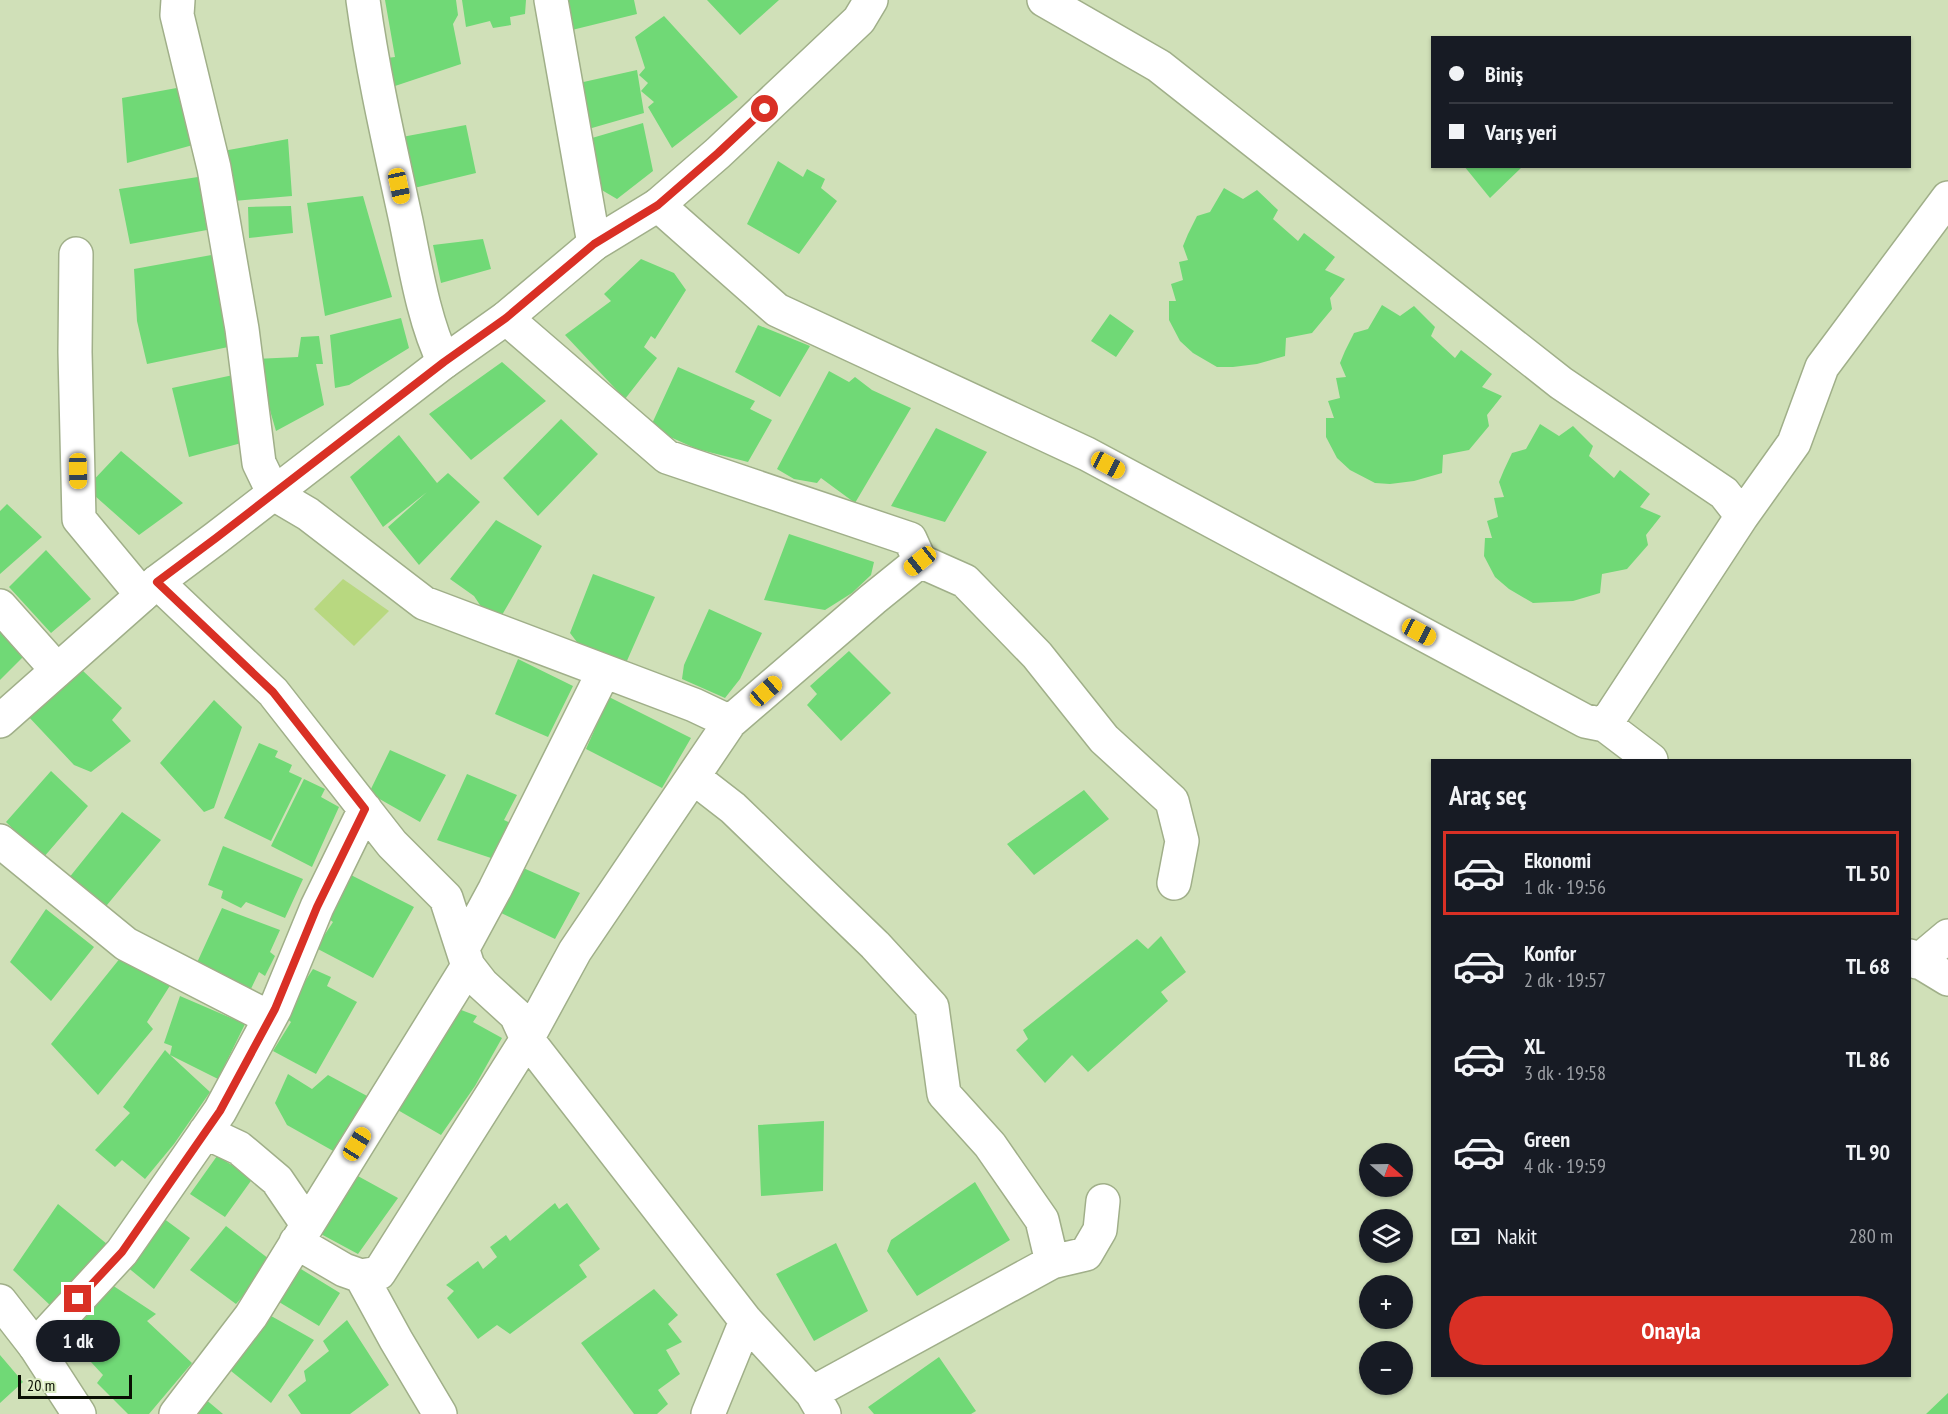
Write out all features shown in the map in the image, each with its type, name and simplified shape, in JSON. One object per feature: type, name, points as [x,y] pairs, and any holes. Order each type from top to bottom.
[{"type":"street","points":[[178,0],[177,15],[214,168],[242,329],[259,463],[274,494],[308,514],[424,603],[694,705],[730,722]]},
{"type":"street","points":[[363,0],[370,50],[416,266],[436,347],[444,362]]},
{"type":"street","points":[[551,0],[594,244]]},
{"type":"street","points":[[0,721],[150,588],[444,362],[506,318],[594,244],[658,205],[718,153],[859,20],[871,0]]},
{"type":"street","points":[[1044,0],[1159,66],[1561,383],[1724,493],[1742,516]]},
{"type":"street","points":[[1605,725],[1742,516],[1794,443],[1822,367],[1948,198]]},
{"type":"street","points":[[658,205],[777,310],[1087,454],[1585,721],[1605,725],[1650,759]]},
{"type":"street","points":[[76,254],[75,352],[79,519],[150,588],[273,692],[392,844],[446,898],[466,957],[482,984],[516,1015],[527,1039],[746,1321],[818,1404],[1052,1262],[1086,1254],[1100,1230],[1103,1201]]},
{"type":"street","points":[[506,318],[667,457],[910,539],[920,561],[965,581],[1037,655],[1104,739],[1172,801],[1182,841],[1174,883]]},
{"type":"street","points":[[205,1132],[239,1148],[277,1180],[301,1233],[344,1270],[361,1276],[379,1273],[527,1039],[575,951],[730,722],[920,561]]},
{"type":"street","points":[[0,606],[57,670]]},
{"type":"street","points":[[176,1414],[250,1316],[466,957],[495,889],[604,671]]},
{"type":"street","points":[[693,777],[741,816],[875,945],[932,1007],[944,1094],[990,1145],[1042,1220],[1052,1262]]},
{"type":"street","points":[[35,1346],[122,1252],[220,1111],[270,1018],[317,907],[365,809]]},
{"type":"street","points":[[0,841],[126,944],[270,1018]]},
{"type":"street","points":[[1948,936],[1913,960],[1948,980]]},
{"type":"street","points":[[361,1276],[440,1414]]},
{"type":"street","points":[[0,1301],[35,1346],[79,1414]]},
{"type":"street","points":[[708,1414],[746,1321]]},
{"type":"green space","points":[[343,579],[389,611],[354,646],[314,609]]},
{"type":"building","points":[[385,0],[456,0],[458,15],[453,24],[461,64],[395,86],[387,58],[395,57]]},
{"type":"building","points":[[462,0],[526,0],[525,14],[510,17],[511,25],[493,28],[490,21],[466,27]]},
{"type":"building","points":[[565,0],[634,0],[637,14],[572,30]]},
{"type":"building","points":[[707,0],[779,0],[740,35]]},
{"type":"building","points":[[664,16],[738,97],[672,148],[648,107],[654,102],[641,91],[648,83],[639,75],[645,68],[635,37]]},
{"type":"building","points":[[637,70],[644,113],[585,130],[579,83]]},
{"type":"building","points":[[182,87],[193,145],[127,163],[122,98]]},
{"type":"building","points":[[643,123],[653,171],[617,199],[600,189],[592,138]]},
{"type":"building","points":[[466,125],[476,173],[414,188],[402,137]]},
{"type":"building","points":[[288,139],[292,196],[234,201],[223,151]]},
{"type":"building","points":[[778,161],[803,177],[807,169],[825,179],[821,188],[837,201],[799,254],[747,224]]},
{"type":"building","points":[[1466,168],[1521,168],[1490,198]]},
{"type":"building","points":[[198,177],[207,230],[130,244],[119,189]]},
{"type":"building","points":[[1224,188],[1243,199],[1257,190],[1278,210],[1273,219],[1298,241],[1304,233],[1335,257],[1325,270],[1345,279],[1330,298],[1332,309],[1312,333],[1286,338],[1285,356],[1257,364],[1233,367],[1217,367],[1193,353],[1180,341],[1169,320],[1169,301],[1176,301],[1171,284],[1183,280],[1179,262],[1188,260],[1183,246],[1188,234],[1197,216],[1210,212]]},
{"type":"building","points":[[363,196],[392,297],[325,316],[307,203]]},
{"type":"building","points":[[291,206],[293,233],[249,238],[248,207]]},
{"type":"building","points":[[483,239],[491,269],[441,283],[433,245]]},
{"type":"building","points":[[217,254],[233,346],[147,364],[137,321],[134,269]]},
{"type":"building","points":[[641,259],[674,273],[686,290],[655,339],[651,336],[644,347],[657,358],[625,399],[565,335],[611,301],[604,294]]},
{"type":"building","points":[[1382,305],[1400,316],[1414,306],[1435,327],[1431,336],[1455,358],[1461,350],[1492,374],[1482,387],[1502,396],[1487,415],[1489,426],[1469,450],[1443,455],[1442,473],[1414,481],[1390,484],[1375,483],[1350,470],[1337,458],[1326,437],[1326,418],[1334,418],[1328,401],[1340,398],[1336,378],[1346,377],[1340,363],[1345,351],[1354,333],[1368,329]]},
{"type":"building","points":[[1110,314],[1134,331],[1116,357],[1091,341]]},
{"type":"building","points":[[401,318],[409,348],[349,385],[335,388],[330,335]]},
{"type":"building","points":[[758,325],[810,346],[780,397],[735,372]]},
{"type":"building","points":[[319,336],[323,364],[316,364],[324,405],[276,431],[255,359],[298,357],[301,337]]},
{"type":"building","points":[[502,362],[546,401],[471,460],[429,414]]},
{"type":"building","points":[[678,367],[755,401],[750,409],[772,420],[748,462],[697,449],[650,428]]},
{"type":"building","points":[[829,371],[849,382],[855,377],[872,390],[911,408],[855,503],[821,478],[817,483],[794,479],[777,469]]},
{"type":"building","points":[[238,374],[249,441],[189,457],[172,388]]},
{"type":"building","points":[[561,419],[598,454],[538,516],[503,478]]},
{"type":"building","points":[[1540,424],[1559,436],[1573,426],[1593,446],[1589,456],[1614,478],[1620,470],[1650,494],[1640,507],[1661,516],[1646,535],[1648,545],[1627,569],[1602,574],[1600,593],[1573,601],[1533,603],[1509,589],[1495,577],[1484,556],[1485,538],[1492,538],[1487,521],[1498,517],[1494,498],[1504,497],[1499,482],[1504,470],[1512,453],[1526,449]]},
{"type":"building","points":[[936,428],[987,452],[945,522],[891,506]]},
{"type":"building","points":[[399,435],[437,483],[448,473],[480,502],[419,565],[388,527],[427,492],[383,527],[350,477]]},
{"type":"building","points":[[121,451],[183,503],[139,535],[86,488]]},
{"type":"building","points":[[7,504],[42,537],[0,574],[0,511]]},
{"type":"building","points":[[496,520],[542,546],[502,615],[482,608],[474,596],[450,579]]},
{"type":"building","points":[[789,534],[874,562],[871,575],[852,593],[825,610],[764,600]]},
{"type":"building","points":[[46,550],[91,599],[51,633],[9,587]]},
{"type":"building","points":[[593,574],[655,597],[626,663],[580,646],[570,633]]},
{"type":"building","points":[[709,609],[762,633],[740,679],[725,698],[682,679],[684,665]]},
{"type":"building","points":[[0,627],[25,655],[0,680]]},
{"type":"building","points":[[849,651],[891,693],[841,741],[807,705],[817,694],[810,686]]},
{"type":"building","points":[[518,659],[573,686],[548,737],[495,714]]},
{"type":"building","points":[[81,669],[122,708],[112,720],[131,741],[91,772],[74,765],[27,715]]},
{"type":"building","points":[[609,697],[691,738],[662,788],[586,749]]},
{"type":"building","points":[[214,700],[242,727],[214,808],[204,812],[160,763]]},
{"type":"building","points":[[259,743],[278,751],[275,757],[292,765],[289,772],[302,778],[271,841],[224,818]]},
{"type":"building","points":[[390,750],[446,775],[420,822],[369,793]]},
{"type":"building","points":[[51,771],[88,806],[43,858],[6,822]]},
{"type":"building","points":[[467,774],[517,795],[504,820],[513,824],[494,859],[437,840]]},
{"type":"building","points":[[304,779],[325,789],[321,797],[339,807],[312,867],[271,846]]},
{"type":"building","points":[[1084,790],[1109,819],[1034,875],[1007,844]]},
{"type":"building","points":[[122,812],[161,840],[102,911],[64,884]]},
{"type":"building","points":[[223,846],[303,879],[285,918],[246,902],[241,908],[221,898],[223,891],[208,885]]},
{"type":"building","points":[[521,867],[580,893],[555,939],[497,911]]},
{"type":"building","points":[[347,873],[414,907],[373,978],[316,948],[333,922],[325,916]]},
{"type":"building","points":[[222,908],[280,930],[270,952],[275,956],[265,976],[259,972],[249,993],[195,967]]},
{"type":"building","points":[[46,909],[94,947],[51,1001],[10,962]]},
{"type":"building","points":[[1161,936],[1186,972],[1161,992],[1168,1001],[1088,1072],[1072,1055],[1045,1083],[1016,1050],[1028,1039],[1023,1030],[1137,939],[1148,949]]},
{"type":"building","points":[[121,957],[171,984],[147,1022],[153,1029],[98,1095],[51,1044]]},
{"type":"building","points":[[313,969],[331,977],[327,986],[357,1002],[316,1074],[273,1051],[291,1022],[283,1015]]},
{"type":"building","points":[[180,996],[245,1024],[218,1079],[170,1055],[172,1046],[164,1043]]},
{"type":"building","points":[[456,1008],[477,1016],[473,1022],[502,1038],[475,1086],[441,1135],[396,1109]]},
{"type":"building","points":[[165,1050],[210,1092],[174,1144],[145,1179],[122,1160],[115,1167],[95,1150],[130,1113],[123,1107]]},
{"type":"building","points":[[288,1074],[312,1089],[328,1075],[369,1097],[335,1152],[287,1125],[275,1103]]},
{"type":"building","points":[[824,1121],[823,1191],[761,1196],[758,1125]]},
{"type":"building","points":[[217,1156],[253,1178],[225,1217],[190,1194]]},
{"type":"building","points":[[356,1175],[398,1198],[358,1254],[319,1233]]},
{"type":"building","points":[[975,1182],[1010,1240],[917,1296],[887,1251],[891,1240]]},
{"type":"building","points":[[555,1203],[559,1209],[567,1203],[600,1249],[579,1265],[587,1277],[510,1334],[497,1325],[478,1339],[447,1298],[454,1291],[446,1285],[478,1261],[483,1269],[497,1257],[490,1247],[506,1235],[510,1241]]},
{"type":"building","points":[[58,1204],[107,1244],[52,1307],[13,1270]]},
{"type":"building","points":[[163,1218],[190,1238],[154,1289],[126,1266]]},
{"type":"building","points":[[226,1226],[273,1262],[236,1304],[190,1270]]},
{"type":"building","points":[[836,1243],[868,1311],[814,1341],[776,1274]]},
{"type":"building","points":[[296,1266],[340,1293],[319,1326],[274,1299]]},
{"type":"building","points":[[112,1285],[156,1314],[147,1321],[192,1363],[149,1414],[128,1414],[97,1383],[103,1375],[66,1335]]},
{"type":"building","points":[[654,1289],[678,1315],[668,1324],[682,1342],[666,1350],[680,1374],[658,1390],[668,1404],[657,1414],[634,1414],[581,1343]]},
{"type":"building","points":[[264,1312],[314,1340],[271,1403],[226,1367]]},
{"type":"building","points":[[347,1320],[389,1385],[350,1414],[301,1414],[288,1395],[306,1381],[304,1371],[329,1351],[323,1341]]},
{"type":"building","points":[[0,1355],[23,1382],[0,1403]]},
{"type":"building","points":[[939,1357],[976,1411],[971,1414],[874,1414],[868,1407]]},
{"type":"building","points":[[1948,1393],[1948,1414],[1926,1414]]},
{"type":"building","points":[[204,1398],[223,1414],[190,1414]]},
{"type":"route","points":[[78,1299],[122,1252],[220,1111],[275,1009],[317,907],[365,809],[273,692],[157,582],[444,362],[506,318],[594,244],[658,205],[765,109]]}]
